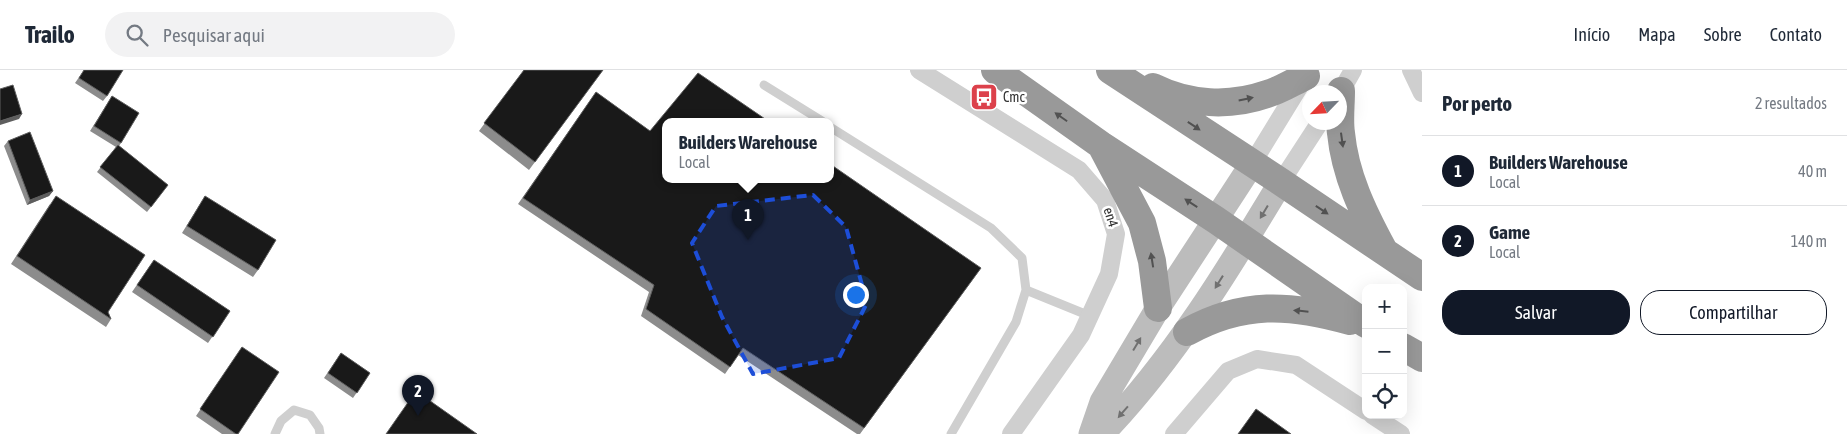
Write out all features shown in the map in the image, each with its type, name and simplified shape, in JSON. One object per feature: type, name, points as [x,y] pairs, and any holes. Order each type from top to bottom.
[{"type":"highway","points":[[995,70],[1101,145],[1216,220],[1362,322]]},
{"type":"highway","points":[[1112,72],[1178,96],[1219,103],[1267,94],[1308,73]]},
{"type":"highway","points":[[1112,72],[1282,182],[1422,277]]},
{"type":"highway","points":[[1340,130],[1344,155],[1352,181],[1362,208],[1384,252]]},
{"type":"highway","points":[[1101,145],[1142,223],[1152,261],[1158,308]]},
{"type":"highway","points":[[1187,332],[1208,320],[1220,316],[1279,308],[1320,312],[1362,324]]},
{"type":"highway","points":[[1407,349],[1422,358]]},
{"type":"street","name":"en4","points":[[919,70],[1079,170],[1105,200],[1116,234],[1109,274],[1090,316],[1080,335],[1011,434]]},
{"type":"street","points":[[1411,70],[1422,93]]},
{"type":"street","points":[[1091,434],[1102,402],[1158,308],[1252,164],[1308,73]]},
{"type":"street","points":[[1102,434],[1124,412],[1187,332],[1315,130]]},
{"type":"street","points":[[1174,434],[1228,371],[1257,359],[1296,365],[1362,408]]},
{"type":"street","points":[[1378,419],[1401,434]]},
{"type":"lane","points":[[764,85],[817,118]]},
{"type":"lane","points":[[834,130],[991,228],[1022,258],[1026,290],[1016,322],[951,434]]},
{"type":"lane","points":[[1026,290],[1090,316]]},
{"type":"lane","points":[[275,434],[282,421],[294,410],[310,415],[319,428],[320,434]]},
{"type":"highlighted area","points":[[813,195],[846,227],[867,303],[839,358],[753,374],[722,317],[692,243],[716,206]]},
{"type":"building","points":[[84,70],[123,70],[107,96],[79,78]]},
{"type":"building","points":[[524,70],[603,70],[535,162],[484,123]]},
{"type":"building","points":[[698,73],[764,118],[662,118],[662,183],[834,183],[834,167],[981,268],[864,428],[743,348],[730,367],[646,309],[654,285],[523,198],[596,92],[650,131]]},
{"type":"building","points":[[13,85],[22,114],[0,121],[0,89]]},
{"type":"building","points":[[112,96],[139,113],[121,143],[94,126]]},
{"type":"building","points":[[30,132],[53,191],[30,200],[8,141]]},
{"type":"building","points":[[118,145],[168,185],[151,207],[100,167]]},
{"type":"building","points":[[56,196],[145,255],[108,312],[111,319],[17,256]]},
{"type":"building","points":[[205,196],[276,240],[258,270],[187,226]]},
{"type":"building","points":[[154,260],[230,311],[213,337],[137,285]]},
{"type":"building","points":[[242,347],[279,372],[238,434],[236,434],[200,409]]},
{"type":"building","points":[[341,353],[370,373],[357,393],[328,373]]},
{"type":"building","points":[[416,391],[477,434],[386,434]]},
{"type":"building","points":[[1256,409],[1291,434],[1238,434]]},
{"type":"place","name":"Cmc","points":[[984,97]]},
{"type":"place","name":"Builders Warehouse","points":[[748,240]]},
{"type":"place","name":"Game","points":[[418,416]]}]
